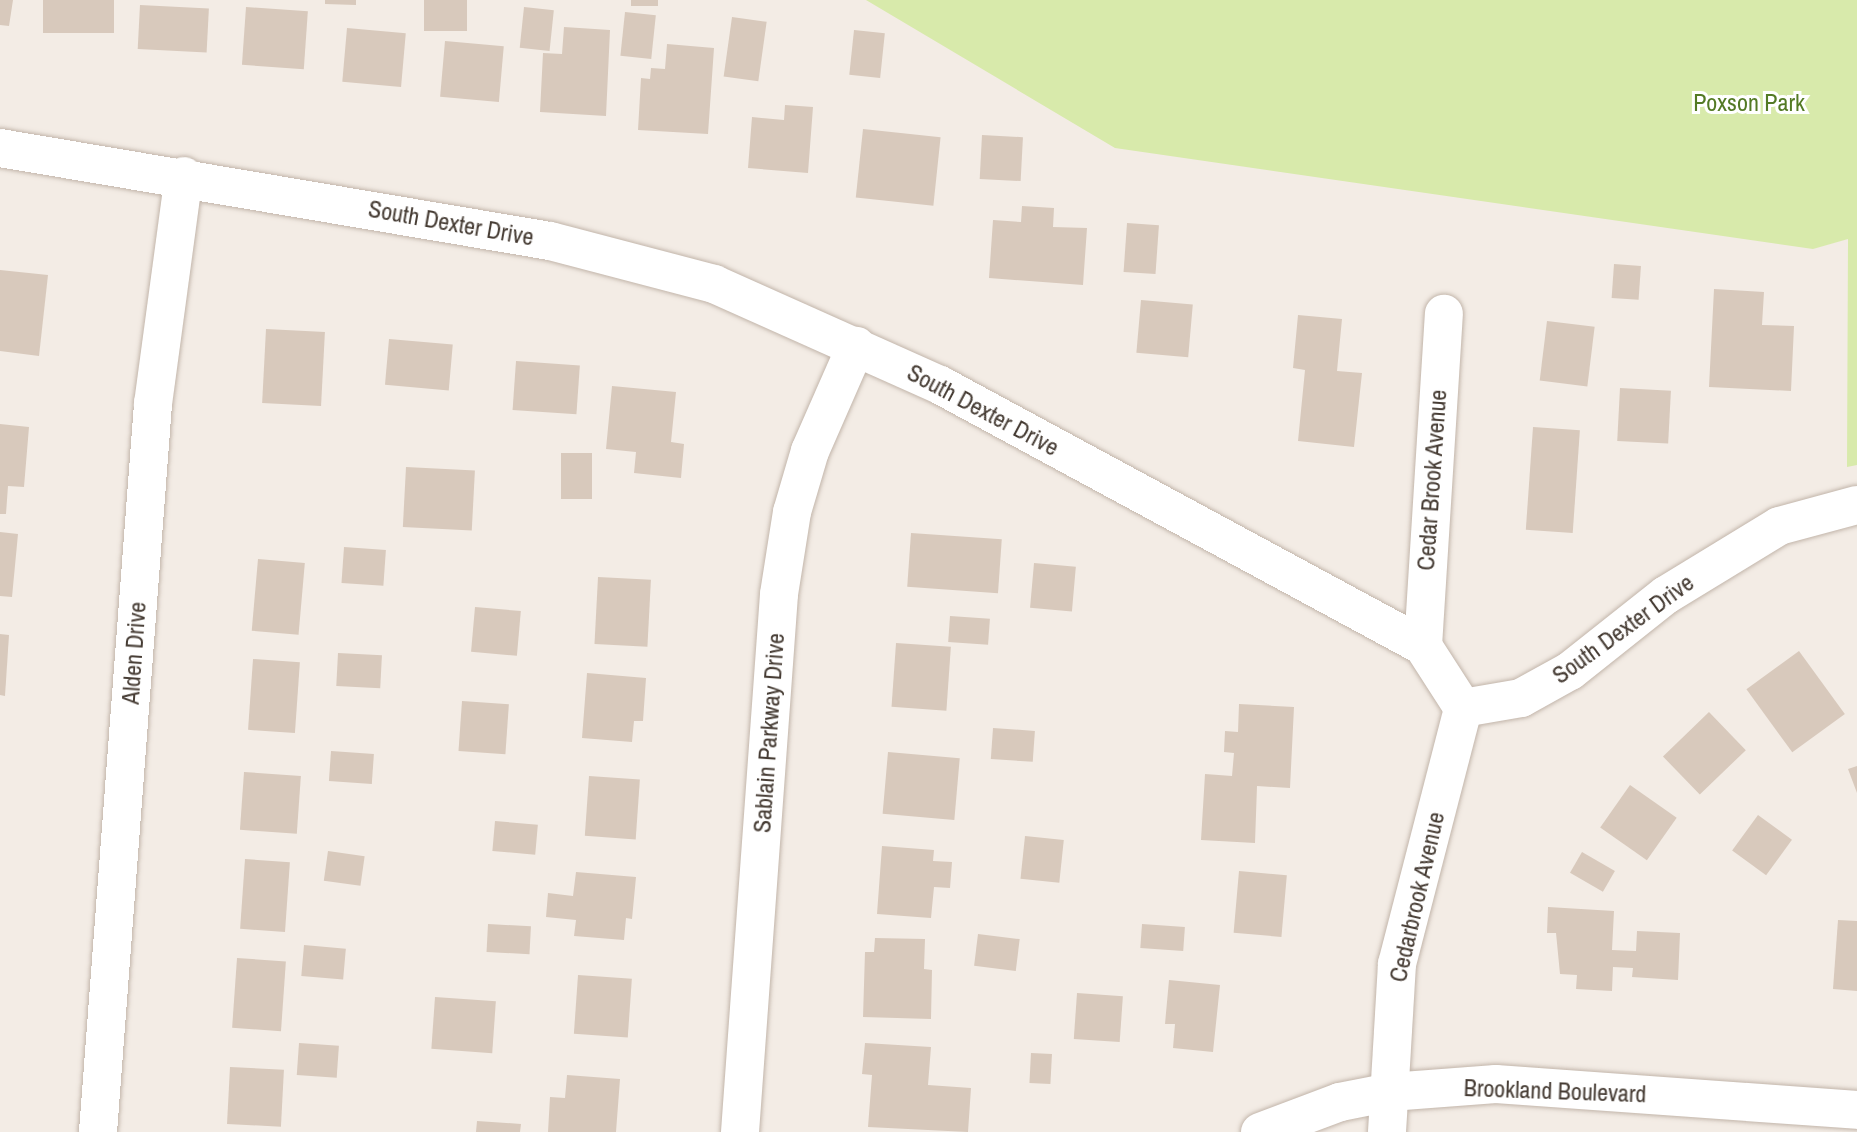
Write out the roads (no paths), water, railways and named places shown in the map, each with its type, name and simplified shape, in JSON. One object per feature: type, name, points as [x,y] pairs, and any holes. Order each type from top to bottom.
[{"type":"street","name":"South Dexter Drive","points":[[0,148],[184,176],[550,241],[714,284],[940,385],[1423,646],[1463,708],[1521,698],[1570,671],[1666,595],[1779,526],[1857,505]]},
{"type":"street","name":"Alden Drive","points":[[98,1132],[153,404],[184,176]]},
{"type":"street","name":"Cedar Brook Avenue","points":[[1423,646],[1444,314]]},
{"type":"street","name":"Sablain Parkway Drive","points":[[740,1132],[779,594],[792,512],[810,452],[856,346]]},
{"type":"street","name":"Cedarbrook Avenue","points":[[1387,1132],[1397,964],[1463,708]]},
{"type":"street","name":"Brookland Boulevard","points":[[1260,1132],[1340,1102],[1390,1092],[1496,1084],[1857,1110]]},
{"type":"park label","name":"Poxson Park","points":[[1749,103]]}]
